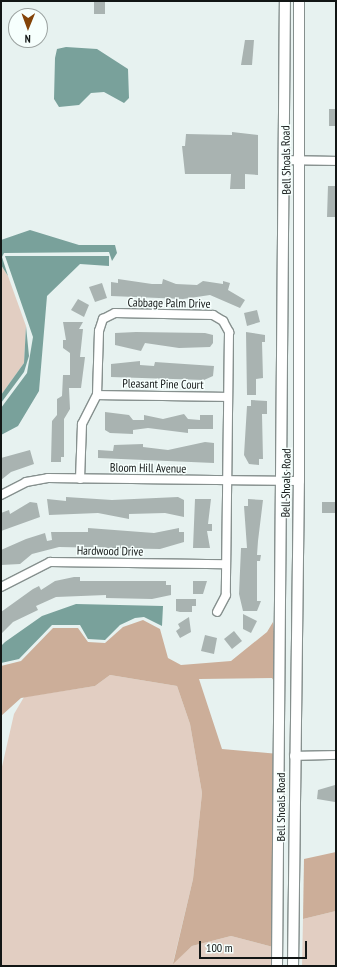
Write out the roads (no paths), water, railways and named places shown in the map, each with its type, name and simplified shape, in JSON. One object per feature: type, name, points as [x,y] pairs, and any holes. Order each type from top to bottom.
[{"type":"main road","name":"Bell Shoals Road","points":[[277,966],[285,1]]},
{"type":"main road","name":"Bell Shoals Road","points":[[293,966],[294,756],[299,481],[299,1]]},
{"type":"street","points":[[283,160],[336,161]]},
{"type":"street","name":"Cabbage Palm Drive","points":[[80,479],[82,424],[97,395],[100,325],[104,319],[115,313],[219,317],[229,332],[226,595],[217,612]]},
{"type":"street","name":"Pleasant Pine Court","points":[[97,395],[228,397]]},
{"type":"street","name":"Bloom Hill Avenue","points":[[1,495],[26,482],[80,479],[299,481]]},
{"type":"street","name":"Hardwood Drive","points":[[1,587],[50,562],[226,564]]},
{"type":"street","points":[[294,756],[336,755]]},
{"type":"water","points":[[66,47],[97,49],[128,69],[129,98],[124,103],[104,92],[91,93],[79,105],[59,107],[54,99],[55,58],[57,49]]},
{"type":"water","points":[[30,230],[79,245],[115,245],[117,253],[112,261],[109,252],[4,253],[2,257],[8,276],[1,265],[1,240]]},
{"type":"water","points":[[5,256],[109,256],[109,266],[80,264],[47,296],[39,391],[18,426],[1,435],[1,408],[27,373],[33,337]]},
{"type":"water","points":[[26,326],[29,356],[24,372],[1,403],[1,395],[24,363]]},
{"type":"water","points":[[76,604],[163,606],[162,626],[144,617],[135,618],[120,625],[105,640],[88,639],[80,625],[52,625],[19,659],[1,663],[1,646],[5,642],[42,616]]}]
